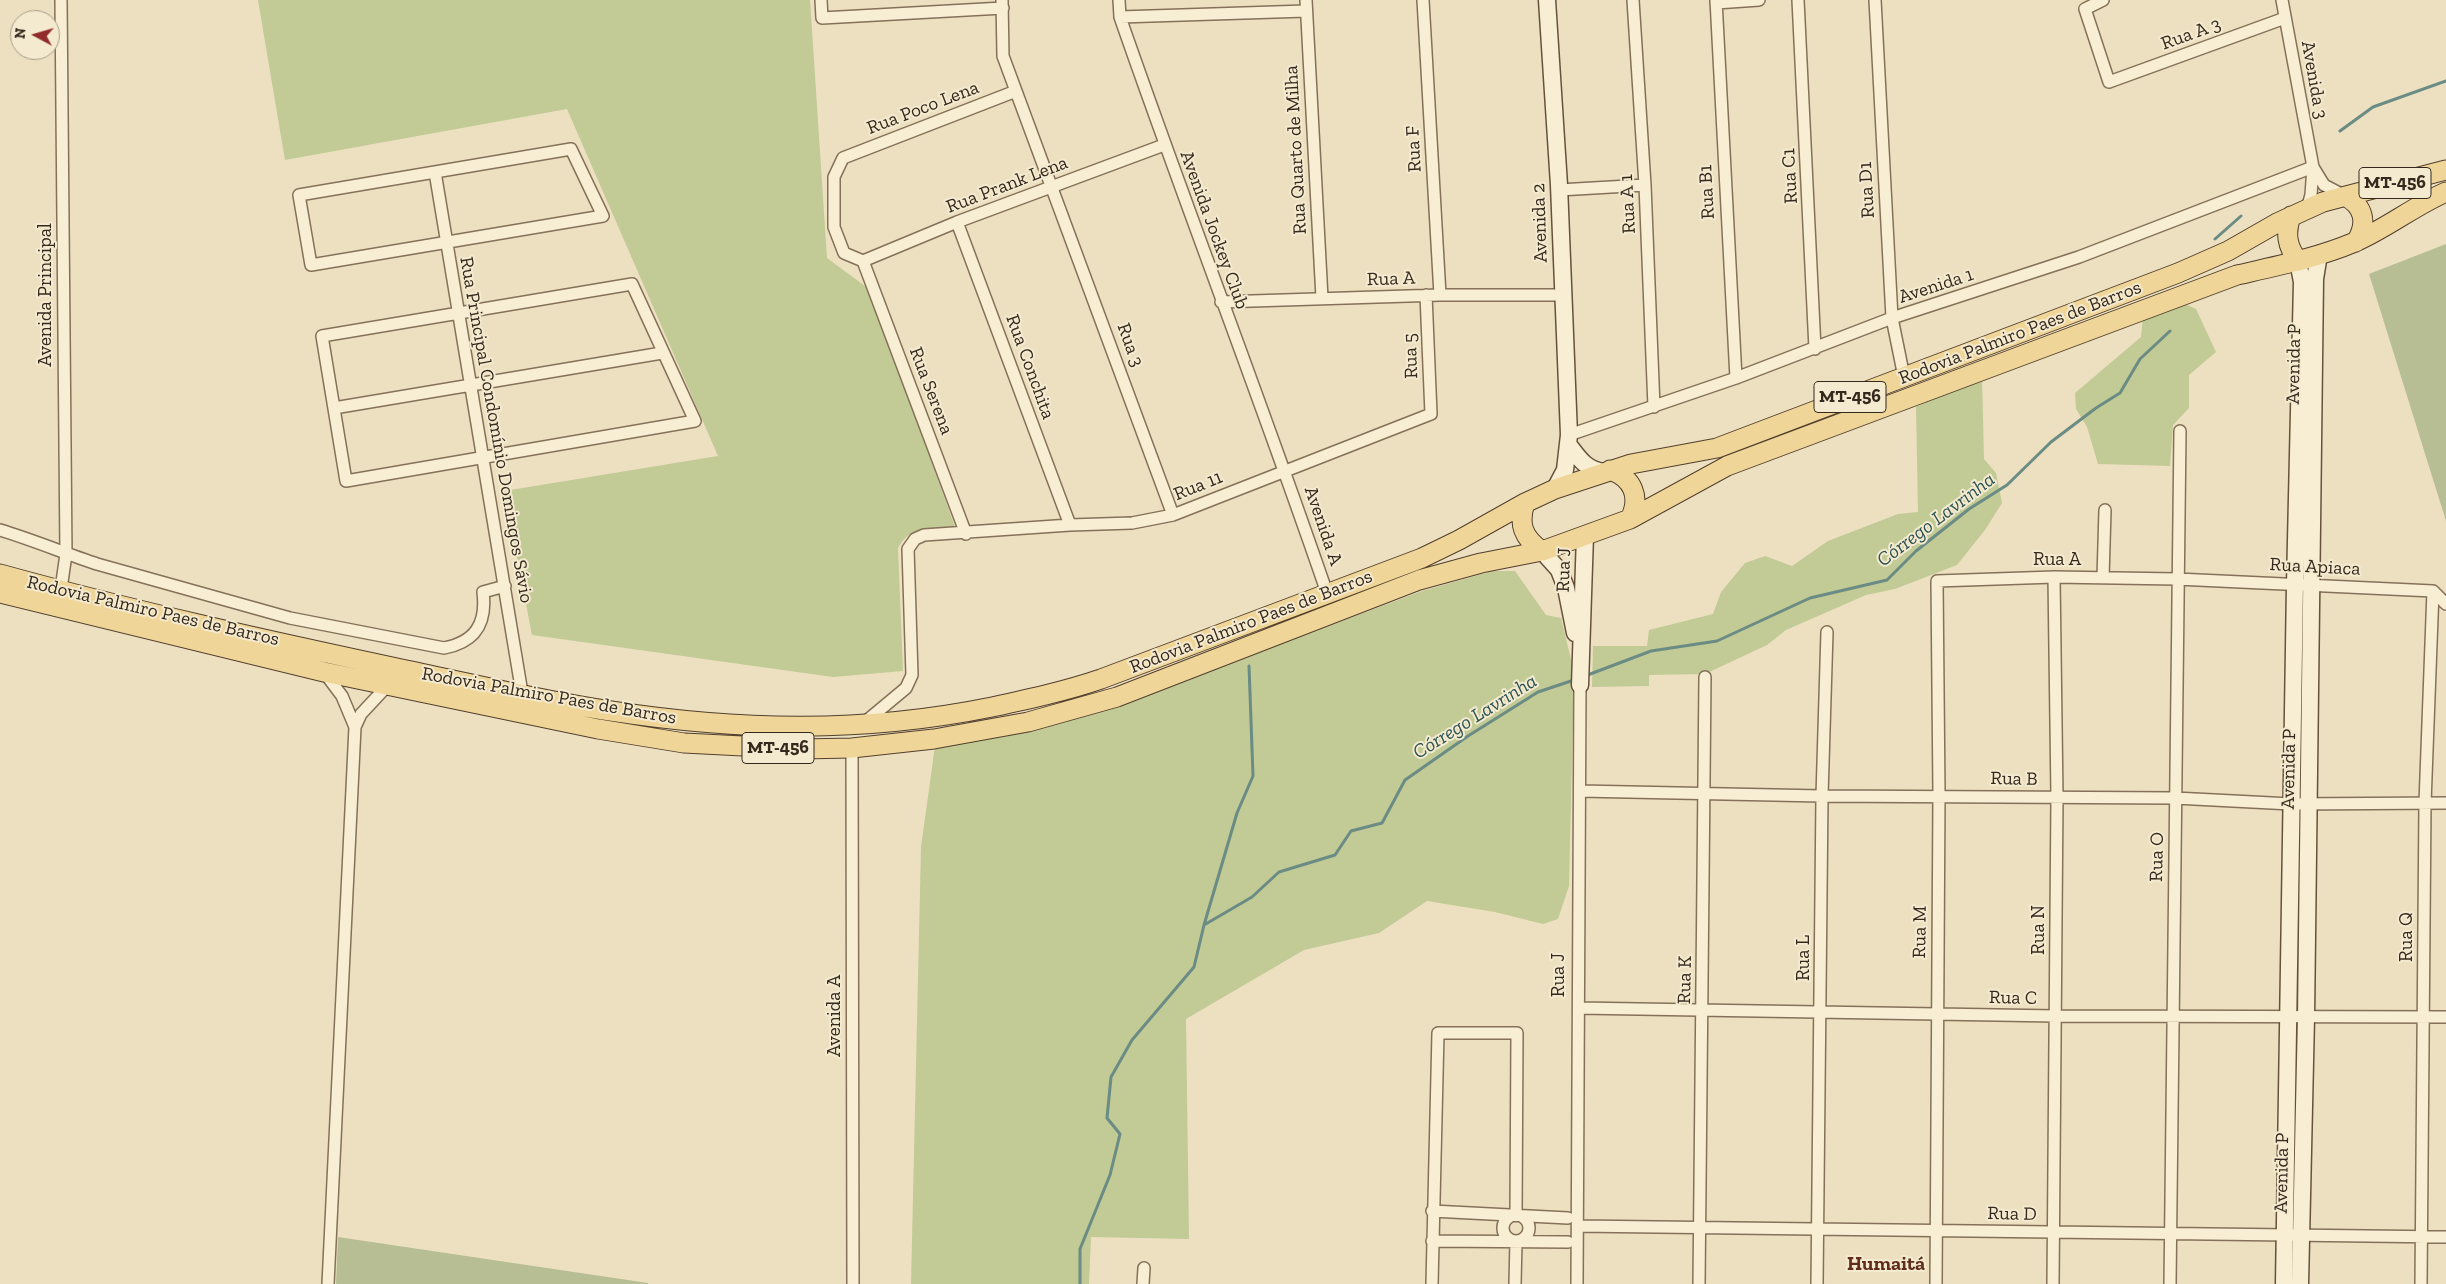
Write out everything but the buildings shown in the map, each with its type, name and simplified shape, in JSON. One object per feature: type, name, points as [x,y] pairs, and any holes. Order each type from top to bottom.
[{"type":"main road","name":"Rodovia Palmiro Paes de Barros","points":[[0,574],[366,661],[609,711],[752,727],[860,726],[934,718],[1080,686],[1422,558],[1460,540],[1525,503],[1555,489],[1606,471],[1717,448],[2178,273],[2228,251],[2299,212],[2344,196],[2446,170]]},
{"type":"main road","name":"Rodovia Palmiro Paes de Barros","points":[[0,593],[324,672],[598,729],[684,743],[801,749],[852,748],[934,739],[1028,722],[1099,702],[1419,580],[1481,563],[1542,551],[1630,519],[1726,466],[2237,274],[2298,261],[2356,242],[2410,210],[2446,192]]},
{"type":"main road","points":[[2344,196],[2353,200],[2363,215],[2363,225],[2356,242]]},
{"type":"main road","points":[[2298,261],[2291,252],[2287,240],[2287,228],[2299,212]]},
{"type":"main road","points":[[1606,471],[1628,480],[1633,489],[1635,504],[1630,519]]},
{"type":"main road","points":[[1525,503],[1521,516],[1523,530],[1530,542],[1542,551]]},
{"type":"street","name":"Avenida Principal","points":[[61,0],[66,554],[61,590]]},
{"type":"street","points":[[820,0],[822,18],[1002,4]]},
{"type":"street","name":"Avenida Jockey Club","points":[[1119,0],[1120,17],[1164,145],[1285,470]]},
{"type":"street","name":"Rua F","points":[[1423,0],[1440,295]]},
{"type":"street","name":"Avenida 2","points":[[1548,0],[1559,190],[1568,440],[1565,470],[1555,489]]},
{"type":"street","name":"Rua A 1","points":[[1633,0],[1645,186],[1654,407]]},
{"type":"street","points":[[1716,2],[1759,0]]},
{"type":"street","name":"Rua C1","points":[[1798,0],[1815,350]]},
{"type":"street","name":"Rua D1","points":[[1875,0],[1892,318],[1904,377]]},
{"type":"street","name":"Rua A 3","points":[[2103,0],[2085,9],[2109,82],[2285,18]]},
{"type":"street","name":"Avenida 3","points":[[2282,0],[2313,167]]},
{"type":"street","name":"Rua B1","points":[[1716,2],[1736,378]]},
{"type":"street","name":"Rua 3","points":[[1002,4],[1003,56],[1173,515]]},
{"type":"street","points":[[1120,17],[1306,5]]},
{"type":"street","name":"Rua Quarto de Milha","points":[[1306,5],[1322,298]]},
{"type":"street","name":"Rua Poco Lena","points":[[863,261],[844,253],[834,228],[834,177],[843,158],[1016,91]]},
{"type":"street","name":"Rua Prank Lena","points":[[863,261],[957,222],[1164,145]]},
{"type":"street","points":[[571,149],[603,216],[310,265],[299,195],[435,172],[571,149]]},
{"type":"street","points":[[2313,167],[2324,185],[2344,196]]},
{"type":"street","points":[[2299,212],[2311,195],[2313,167]]},
{"type":"street","name":"Avenida 1","points":[[1568,440],[1654,407],[1815,350],[1892,318],[2079,258],[2313,167]]},
{"type":"street","name":"Rua Principal Condomínio Domingos Sávio","points":[[435,172],[522,693]]},
{"type":"street","points":[[1559,190],[1645,186]]},
{"type":"street","name":"Rua Conchita","points":[[957,222],[1070,525]]},
{"type":"street","name":"Avenida P","points":[[2284,1284],[2292,1235],[2306,1016],[2315,279],[2319,254]]},
{"type":"street","name":"Rua Serena","points":[[863,261],[966,534]]},
{"type":"street","name":"Avenida P","points":[[2298,261],[2302,282],[2294,584],[2288,1017],[2292,1235],[2300,1284]]},
{"type":"street","points":[[632,284],[695,421],[346,481],[322,336],[459,313],[632,284]]},
{"type":"street","name":"Rua A","points":[[1221,302],[1440,295],[1563,295]]},
{"type":"street","name":"Rua 5","points":[[1426,296],[1431,414]]},
{"type":"street","points":[[334,408],[662,352]]},
{"type":"street","name":"Rua 11","points":[[860,726],[906,688],[912,676],[908,549],[915,539],[924,535],[966,534],[1070,525],[1132,523],[1173,515],[1431,414]]},
{"type":"street","name":"Rua O","points":[[2170,1284],[2180,431]]},
{"type":"street","points":[[1568,440],[1582,463],[1591,470],[1606,471]]},
{"type":"street","name":"Avenida A","points":[[1285,470],[1327,593]]},
{"type":"street","points":[[2103,578],[2105,510]]},
{"type":"street","name":"Rodovia Palmiro Paes de Barros","points":[[0,530],[56,548],[66,554],[290,618],[444,648],[462,644],[477,631],[484,608],[483,592],[504,586]]},
{"type":"street","name":"Rua J","points":[[1577,1284],[1580,667],[1585,535]]},
{"type":"street","name":"Rua J","points":[[1542,551],[1559,570],[1566,588],[1580,667]]},
{"type":"street","name":"Rua A","points":[[1937,581],[2054,577],[2177,579]]},
{"type":"street","name":"Rua N","points":[[2053,1284],[2057,797],[2054,577]]},
{"type":"street","name":"Rua Apiaca","points":[[2177,579],[2433,591]]},
{"type":"street","name":"Rua M","points":[[1936,1284],[1936,1014],[1939,796],[1937,581]]},
{"type":"street","points":[[2433,591],[2446,604]]},
{"type":"street","name":"Rua Q","points":[[2421,1284],[2425,1018],[2425,803],[2433,591]]},
{"type":"street","name":"Rua L","points":[[1817,1284],[1822,796],[1827,632]]},
{"type":"street","points":[[324,672],[342,696],[354,727],[328,1284]]},
{"type":"street","name":"Rua K","points":[[1699,1284],[1705,677]]},
{"type":"street","points":[[354,727],[362,714],[389,684]]},
{"type":"street","name":"Avenida A","points":[[852,748],[854,1284]]},
{"type":"street","name":"Rua B","points":[[1580,791],[1704,795],[2175,798],[2291,804],[2446,802]]},
{"type":"street","name":"Rua C","points":[[1579,1008],[1821,1014],[2446,1017]]},
{"type":"street","points":[[1432,1284],[1432,1211],[1438,1033],[1517,1033],[1516,1214]]},
{"type":"street","points":[[1432,1211],[1568,1218]]},
{"type":"street","points":[[1516,1214],[1524,1216],[1530,1228],[1527,1236],[1516,1241],[1507,1238],[1503,1225],[1508,1217],[1516,1214]]},
{"type":"street","name":"Rua D","points":[[1578,1226],[2446,1237]]},
{"type":"street","points":[[1432,1241],[1568,1242]]},
{"type":"street","points":[[1516,1241],[1516,1284]]},
{"type":"street","points":[[1144,1268],[1144,1284]]},
{"type":"green space","points":[[258,0],[810,0],[827,258],[869,289],[955,527],[929,528],[915,531],[903,540],[898,548],[903,671],[833,677],[532,635],[504,491],[718,456],[567,109],[285,160]]},
{"type":"green space","points":[[2446,244],[2446,521],[2369,274]]},
{"type":"green space","points":[[2181,302],[2196,309],[2216,352],[2189,375],[2189,408],[2173,425],[2170,466],[2098,464],[2087,427],[2076,409],[2075,393],[2141,337],[2143,317]]},
{"type":"green space","points":[[1982,378],[1984,459],[1996,473],[2002,503],[1985,530],[1957,565],[1895,589],[1866,595],[1786,630],[1767,645],[1705,674],[1649,675],[1649,686],[1592,687],[1593,646],[1647,646],[1649,630],[1713,614],[1721,592],[1745,563],[1765,556],[1792,566],[1828,541],[1898,514],[1918,512],[1916,407]]},
{"type":"green space","points":[[1493,571],[1515,571],[1546,615],[1561,618],[1574,672],[1569,886],[1558,919],[1543,924],[1495,912],[1427,901],[1379,933],[1304,950],[1186,1019],[1189,1239],[1091,1237],[1089,1284],[911,1284],[921,847],[935,746],[1108,709],[1422,591]]},
{"type":"green space","points":[[338,1237],[648,1283],[648,1284],[336,1284]]},
{"type":"waterway","name":"Córrego Lavrinha","points":[[2340,131],[2373,107],[2446,81]]},
{"type":"waterway","name":"Córrego Lavrinha","points":[[2215,239],[2241,216]]},
{"type":"waterway","name":"Córrego Lavrinha","points":[[1585,676],[1651,651],[1717,641],[1810,598],[1887,580],[1916,551],[1969,509],[2007,485],[2051,442],[2096,408],[2120,393],[2140,359],[2170,331]]},
{"type":"waterway","points":[[1204,925],[1237,813],[1253,776],[1249,666]]},
{"type":"waterway","name":"Córrego Lavrinha","points":[[1080,1284],[1080,1249],[1110,1175],[1120,1134],[1107,1118],[1111,1077],[1132,1040],[1194,967],[1204,925],[1252,897],[1279,872],[1335,855],[1351,831],[1382,823],[1405,780],[1468,736],[1538,692],[1574,680]]},
{"type":"district","name":"Humaitá","points":[[1886,1264]]}]
